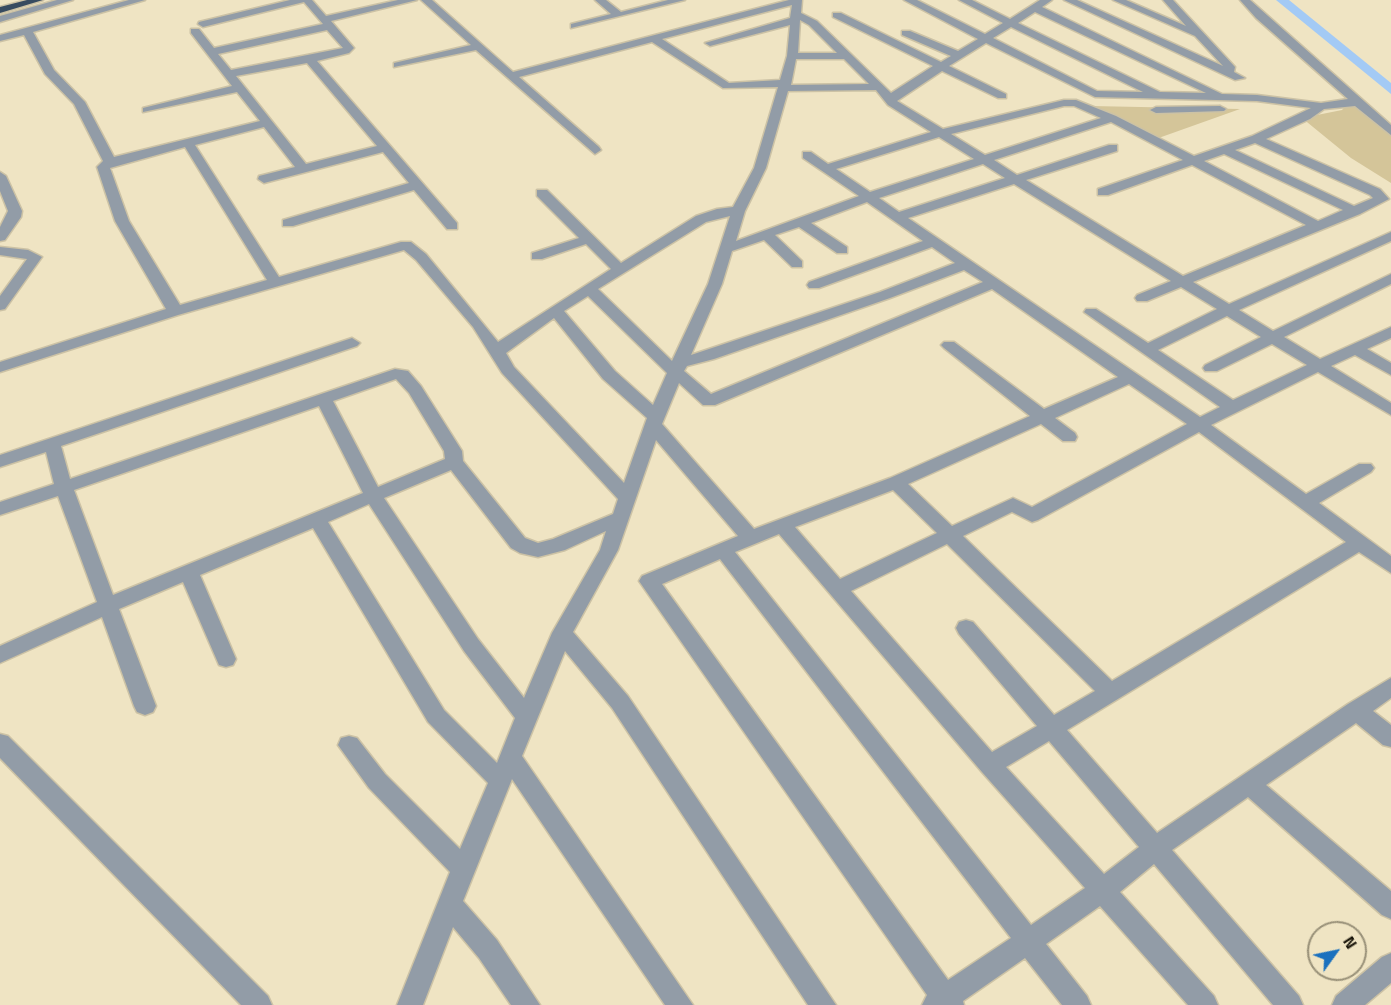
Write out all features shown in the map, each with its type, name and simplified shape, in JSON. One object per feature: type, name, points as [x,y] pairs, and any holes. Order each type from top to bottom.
[{"type":"highway","points":[[0,9],[38,0]]},
{"type":"street","points":[[0,19],[68,0]]},
{"type":"street","points":[[0,38],[140,0]]},
{"type":"street","points":[[302,0],[199,27],[211,52],[303,169]]},
{"type":"street","points":[[228,74],[310,59],[348,49],[307,0]]},
{"type":"street","points":[[211,52],[412,0]]},
{"type":"street","points":[[426,0],[595,150]]},
{"type":"street","points":[[600,0],[619,15]]},
{"type":"street","points":[[575,26],[680,0]]},
{"type":"street","points":[[909,0],[1090,93],[1257,98],[1321,106]]},
{"type":"street","points":[[964,0],[1160,96]]},
{"type":"street","points":[[1022,0],[1224,98]]},
{"type":"street","points":[[891,99],[1047,0]]},
{"type":"street","points":[[1069,0],[1239,78]]},
{"type":"street","points":[[1118,0],[1200,36]]},
{"type":"street","points":[[1167,0],[1257,98]]},
{"type":"street","points":[[1245,0],[1260,16],[1391,131]]},
{"type":"street","points":[[510,76],[653,38],[796,9]]},
{"type":"street","points":[[710,43],[796,9]]},
{"type":"street","points":[[796,9],[891,99],[896,108],[1391,410]]},
{"type":"street","points":[[410,1005],[463,869],[562,633],[609,550],[655,421],[715,284],[738,211],[760,168],[792,56],[796,9]]},
{"type":"street","points":[[837,15],[1002,96]]},
{"type":"street","points":[[27,31],[49,72],[79,102],[110,162]]},
{"type":"street","points":[[906,33],[959,56]]},
{"type":"street","points":[[653,38],[727,86],[878,87]]},
{"type":"street","points":[[398,65],[477,47]]},
{"type":"street","points":[[792,56],[846,56]]},
{"type":"street","points":[[310,59],[452,226]]},
{"type":"street","points":[[147,110],[239,88]]},
{"type":"street","points":[[827,168],[938,134],[1069,102],[1083,105],[1112,118],[1314,224]]},
{"type":"street","points":[[1156,110],[1321,106],[1356,102]]},
{"type":"street","points":[[1103,192],[1256,139],[1306,117],[1321,106]]},
{"type":"street","points":[[728,248],[869,197],[984,162],[1112,118]]},
{"type":"street","points":[[173,312],[174,309],[122,221],[103,167],[110,162],[267,123]]},
{"type":"street","points":[[1142,298],[1314,224],[1355,211],[1382,199],[1381,196],[1256,139]]},
{"type":"street","points":[[188,143],[276,282]]},
{"type":"street","points":[[264,179],[384,148]]},
{"type":"street","points":[[898,217],[1113,148]]},
{"type":"street","points":[[1225,150],[1355,211]]},
{"type":"street","points":[[807,154],[1200,425],[1391,566]]},
{"type":"street","points":[[0,176],[15,211],[14,217],[0,237]]},
{"type":"street","points":[[288,223],[417,185]]},
{"type":"street","points":[[542,193],[620,270]]},
{"type":"street","points":[[498,353],[504,344],[555,310],[707,216],[738,211]]},
{"type":"street","points":[[801,222],[842,250]]},
{"type":"street","points":[[766,234],[797,264]]},
{"type":"street","points":[[1146,350],[1227,310],[1391,236]]},
{"type":"street","points":[[537,256],[589,238]]},
{"type":"street","points":[[814,285],[934,242]]},
{"type":"street","points":[[0,367],[173,312],[406,244],[421,257],[478,324],[508,370],[627,497]]},
{"type":"street","points":[[0,251],[35,257],[0,306]]},
{"type":"street","points":[[677,368],[863,303],[966,264]]},
{"type":"street","points":[[1211,368],[1270,336],[1391,278]]},
{"type":"street","points":[[589,288],[677,368],[709,401],[994,283]]},
{"type":"street","points":[[555,310],[609,375],[655,421],[751,538]]},
{"type":"street","points":[[1090,312],[1233,407]]},
{"type":"street","points":[[838,589],[1013,504],[1032,515],[1233,407],[1317,365],[1391,332]]},
{"type":"street","points":[[0,460],[352,344]]},
{"type":"street","points":[[948,345],[1069,437]]},
{"type":"street","points":[[1354,348],[1391,370]]},
{"type":"street","points":[[0,509],[63,486],[212,438],[384,376],[402,375],[453,451],[454,462],[518,543],[538,550],[558,545],[620,518]]},
{"type":"street","points":[[1131,377],[1039,416],[896,482],[782,525],[649,581],[944,1003],[1103,890],[1154,849],[1391,687]]},
{"type":"street","points":[[323,398],[374,497],[471,645],[527,717]]},
{"type":"street","points":[[52,443],[63,486],[145,706]]},
{"type":"street","points":[[0,655],[107,606],[454,462]]},
{"type":"street","points":[[1305,503],[1365,468]]},
{"type":"street","points":[[896,482],[1111,693]]},
{"type":"street","points":[[318,520],[436,716],[500,781]]},
{"type":"street","points":[[782,525],[990,765],[1205,1005]]},
{"type":"street","points":[[990,765],[1360,543]]},
{"type":"street","points":[[723,550],[1078,1005]]},
{"type":"street","points":[[189,573],[226,659]]},
{"type":"street","points":[[966,628],[1290,1005]]},
{"type":"street","points":[[562,633],[620,702],[823,1005]]},
{"type":"street","points":[[1356,710],[1391,738]]},
{"type":"street","points":[[0,743],[259,1005]]},
{"type":"street","points":[[349,745],[376,781],[463,869]]},
{"type":"street","points":[[510,757],[680,1005]]},
{"type":"street","points":[[1249,784],[1391,907]]},
{"type":"street","points":[[450,905],[488,949],[527,1005]]},
{"type":"street","points":[[1346,1005],[1391,966]]},
{"type":"shaded area","points":[[1350,101],[1391,134],[1391,183],[1351,158],[1302,118],[1342,110]]},
{"type":"shaded area","points":[[1091,106],[1240,109],[1153,140]]},
{"type":"waterway","points":[[1282,0],[1391,90]]}]
